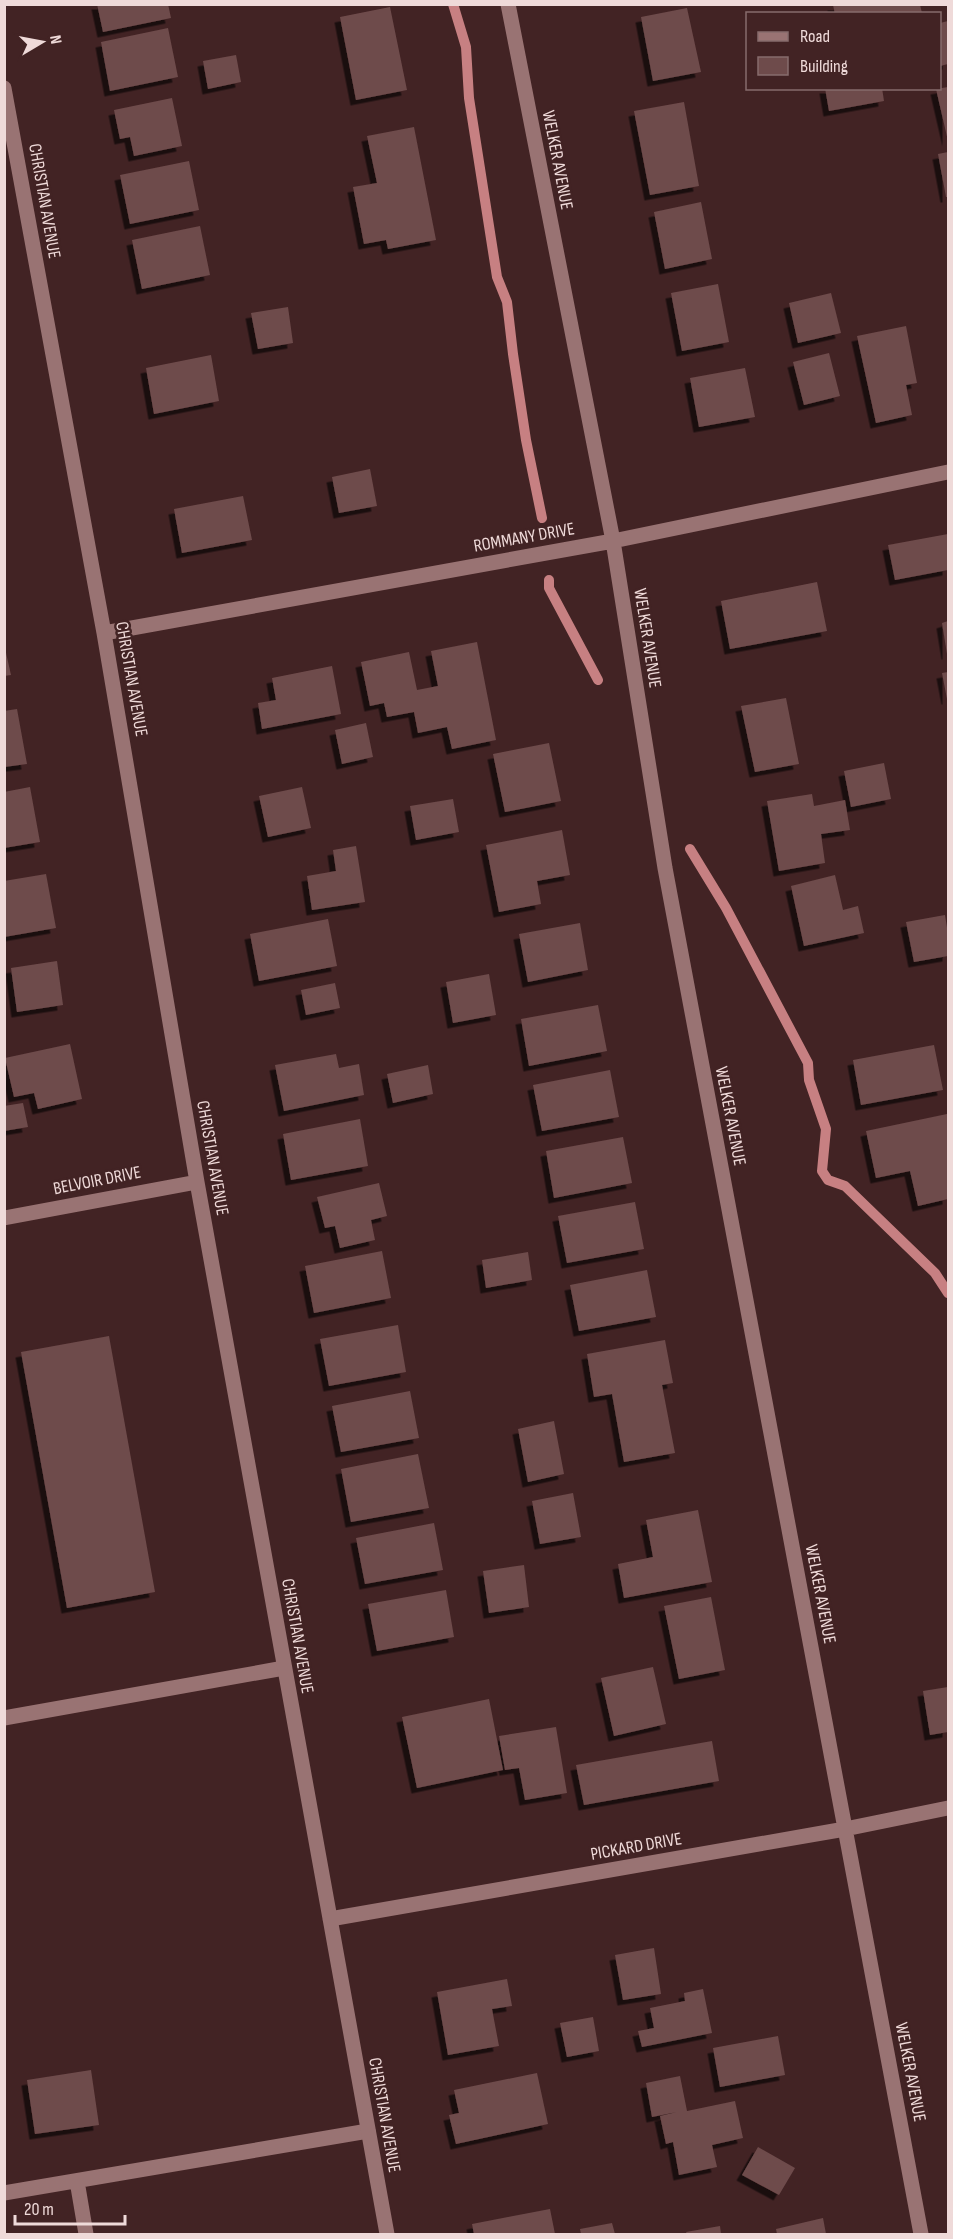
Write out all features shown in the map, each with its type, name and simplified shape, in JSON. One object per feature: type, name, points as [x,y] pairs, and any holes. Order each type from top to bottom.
[{"type":"street","name":"WELKER AVENUE","points":[[508,4],[613,541],[667,880],[921,2235]]},
{"type":"street","name":"CHRISTIAN AVENUE","points":[[4,88],[104,633],[197,1182],[387,2235]]},
{"type":"street","name":"ROMMANY DRIVE","points":[[104,633],[613,541],[948,472]]},
{"type":"street","name":"BELVOIR DRIVE","points":[[4,1218],[197,1182]]},
{"type":"street","points":[[4,1718],[284,1668]]},
{"type":"street","name":"PICKARD DRIVE","points":[[330,1919],[845,1829],[948,1808]]},
{"type":"street","points":[[4,2193],[368,2131]]},
{"type":"street","points":[[77,2181],[86,2235]]},
{"type":"building","points":[[97,4],[168,4],[171,18],[103,32]]},
{"type":"building","points":[[833,5],[920,5],[922,12],[835,12]]},
{"type":"building","points":[[390,7],[407,90],[356,100],[340,17]]},
{"type":"building","points":[[687,8],[701,72],[653,81],[641,17]]},
{"type":"building","points":[[948,21],[948,64],[941,66],[941,23]]},
{"type":"building","points":[[168,28],[178,77],[110,91],[101,42]]},
{"type":"building","points":[[236,55],[241,82],[208,89],[203,61]]},
{"type":"building","points":[[948,87],[948,141],[936,90]]},
{"type":"building","points":[[825,90],[882,90],[884,101],[829,111]]},
{"type":"building","points":[[172,98],[182,146],[134,156],[130,137],[120,139],[114,110]]},
{"type":"building","points":[[684,102],[699,186],[650,195],[634,111]]},
{"type":"building","points":[[414,127],[436,240],[388,249],[386,240],[364,244],[353,187],[377,183],[367,136]]},
{"type":"building","points":[[948,152],[948,197],[946,197],[938,154]]},
{"type":"building","points":[[189,161],[199,210],[130,224],[120,175]]},
{"type":"building","points":[[701,202],[712,259],[665,269],[654,212]]},
{"type":"building","points":[[200,226],[210,275],[142,289],[132,240]]},
{"type":"building","points":[[718,284],[729,342],[682,351],[671,293]]},
{"type":"building","points":[[831,293],[841,333],[798,343],[789,303]]},
{"type":"building","points":[[288,307],[293,343],[258,349],[251,313]]},
{"type":"building","points":[[906,326],[917,383],[906,385],[912,415],[876,423],[857,336]]},
{"type":"building","points":[[829,353],[840,396],[804,405],[793,362]]},
{"type":"building","points":[[211,355],[219,401],[154,414],[146,368]]},
{"type":"building","points":[[745,368],[755,417],[699,427],[690,378]]},
{"type":"building","points":[[370,469],[377,506],[339,513],[332,477]]},
{"type":"building","points":[[243,496],[252,540],[182,553],[174,509]]},
{"type":"building","points":[[948,534],[948,570],[895,580],[888,545]]},
{"type":"building","points":[[817,582],[827,631],[730,649],[721,601]]},
{"type":"building","points":[[948,621],[948,654],[947,654],[942,623]]},
{"type":"building","points":[[477,642],[496,740],[452,749],[447,727],[418,733],[414,712],[387,717],[384,703],[370,706],[361,662],[409,652],[417,690],[438,686],[431,651]]},
{"type":"building","points":[[4,644],[11,675],[4,676]]},
{"type":"building","points":[[332,666],[341,714],[262,729],[258,703],[276,700],[272,678]]},
{"type":"building","points":[[948,672],[948,699],[947,699],[942,673]]},
{"type":"building","points":[[786,698],[799,764],[755,772],[741,706]]},
{"type":"building","points":[[17,709],[27,764],[4,767],[4,711]]},
{"type":"building","points":[[366,723],[373,757],[342,764],[335,730]]},
{"type":"building","points":[[549,743],[561,801],[505,812],[493,754]]},
{"type":"building","points":[[884,763],[891,799],[851,807],[844,771]]},
{"type":"building","points":[[30,787],[40,842],[4,848],[4,792]]},
{"type":"building","points":[[302,787],[311,828],[268,837],[259,796]]},
{"type":"building","points":[[812,794],[814,806],[845,800],[850,830],[821,834],[825,863],[779,871],[767,801]]},
{"type":"building","points":[[453,799],[459,832],[416,840],[410,806]]},
{"type":"building","points":[[562,830],[570,875],[537,881],[541,904],[499,912],[486,845]]},
{"type":"building","points":[[356,846],[365,902],[312,910],[307,876],[336,871],[333,850]]},
{"type":"building","points":[[46,874],[56,928],[4,937],[4,881]]},
{"type":"building","points":[[835,875],[843,910],[858,906],[864,933],[804,946],[791,886]]},
{"type":"building","points":[[945,915],[948,956],[914,962],[906,922]]},
{"type":"building","points":[[328,919],[337,966],[259,981],[250,934]]},
{"type":"building","points":[[580,923],[588,970],[528,982],[519,934]]},
{"type":"building","points":[[57,961],[63,1005],[17,1012],[11,968]]},
{"type":"building","points":[[489,974],[496,1015],[453,1023],[446,982]]},
{"type":"building","points":[[335,983],[340,1008],[306,1015],[301,990]]},
{"type":"building","points":[[598,1005],[607,1051],[529,1066],[521,1019]]},
{"type":"building","points":[[70,1044],[82,1099],[38,1109],[34,1093],[14,1097],[5,1058]]},
{"type":"building","points":[[934,1045],[943,1090],[861,1105],[853,1060]]},
{"type":"building","points":[[336,1054],[339,1068],[359,1064],[364,1095],[284,1111],[275,1065]]},
{"type":"building","points":[[428,1065],[433,1094],[393,1103],[387,1074]]},
{"type":"building","points":[[610,1070],[619,1117],[542,1131],[533,1085]]},
{"type":"building","points":[[23,1103],[28,1127],[4,1131],[4,1106]]},
{"type":"building","points":[[947,1114],[948,1199],[918,1206],[910,1171],[876,1178],[866,1131]]},
{"type":"building","points":[[360,1119],[368,1166],[291,1180],[283,1134]]},
{"type":"building","points":[[623,1137],[632,1183],[554,1198],[546,1151]]},
{"type":"building","points":[[379,1183],[387,1216],[371,1220],[375,1240],[340,1248],[335,1226],[325,1228],[317,1197]]},
{"type":"building","points":[[635,1202],[644,1249],[567,1263],[558,1216]]},
{"type":"building","points":[[382,1251],[391,1298],[314,1313],[305,1266]]},
{"type":"building","points":[[528,1252],[532,1280],[486,1288],[482,1260]]},
{"type":"building","points":[[647,1270],[656,1317],[579,1331],[570,1285]]},
{"type":"building","points":[[398,1325],[406,1372],[329,1386],[320,1339]]},
{"type":"building","points":[[109,1336],[155,1592],[67,1608],[21,1352]]},
{"type":"building","points":[[665,1340],[673,1383],[662,1385],[675,1453],[624,1462],[612,1394],[594,1397],[587,1354]]},
{"type":"building","points":[[410,1391],[419,1438],[341,1452],[332,1406]]},
{"type":"building","points":[[554,1421],[564,1474],[528,1482],[518,1429]]},
{"type":"building","points":[[418,1454],[429,1508],[351,1522],[341,1469]]},
{"type":"building","points":[[573,1493],[581,1537],[540,1544],[532,1501]]},
{"type":"building","points":[[698,1510],[712,1582],[624,1598],[618,1564],[653,1557],[646,1520]]},
{"type":"building","points":[[434,1523],[443,1570],[365,1584],[356,1538]]},
{"type":"building","points":[[524,1565],[529,1607],[489,1613],[483,1571]]},
{"type":"building","points":[[446,1590],[454,1637],[377,1651],[368,1604]]},
{"type":"building","points":[[711,1597],[725,1670],[679,1679],[664,1606]]},
{"type":"building","points":[[653,1667],[666,1724],[614,1736],[601,1678]]},
{"type":"building","points":[[948,1687],[948,1732],[930,1735],[923,1691]]},
{"type":"building","points":[[489,1699],[503,1770],[417,1788],[402,1717]]},
{"type":"building","points":[[556,1727],[567,1793],[525,1800],[519,1768],[505,1770],[499,1736]]},
{"type":"building","points":[[712,1741],[719,1781],[584,1805],[576,1765]]},
{"type":"building","points":[[654,1948],[661,1994],[623,2000],[615,1955]]},
{"type":"building","points":[[507,1979],[512,2006],[492,2009],[499,2046],[448,2055],[437,1992]]},
{"type":"building","points":[[703,1989],[712,2033],[642,2047],[638,2031],[654,2028],[650,2008],[685,2001],[684,1993]]},
{"type":"building","points":[[593,2017],[599,2051],[567,2057],[560,2023]]},
{"type":"building","points":[[778,2036],[785,2075],[720,2087],[713,2048]]},
{"type":"building","points":[[91,2070],[99,2125],[35,2134],[27,2080]]},
{"type":"building","points":[[537,2073],[548,2124],[456,2144],[449,2115],[459,2113],[454,2090]]},
{"type":"building","points":[[680,2076],[687,2111],[735,2101],[743,2138],[712,2145],[717,2167],[679,2175],[673,2142],[666,2144],[660,2116],[677,2112],[652,2117],[646,2083]]},
{"type":"building","points":[[758,2147],[795,2168],[779,2195],[742,2175]]},
{"type":"building","points":[[550,2209],[555,2234],[474,2234],[472,2224]]},
{"type":"building","points":[[823,2218],[826,2234],[777,2234],[776,2229]]},
{"type":"building","points":[[612,2223],[615,2234],[581,2234],[580,2229]]},
{"type":"building","points":[[720,2226],[721,2234],[687,2234],[686,2232]]},
{"type":"waterway","points":[[453,4],[466,47],[469,98],[497,277],[507,302],[526,440],[542,518]]},
{"type":"waterway","points":[[549,580],[549,588],[598,680]]},
{"type":"waterway","points":[[690,849],[726,908],[808,1063],[809,1080],[826,1129],[822,1171],[828,1180],[845,1186],[935,1273],[948,1293]]}]
